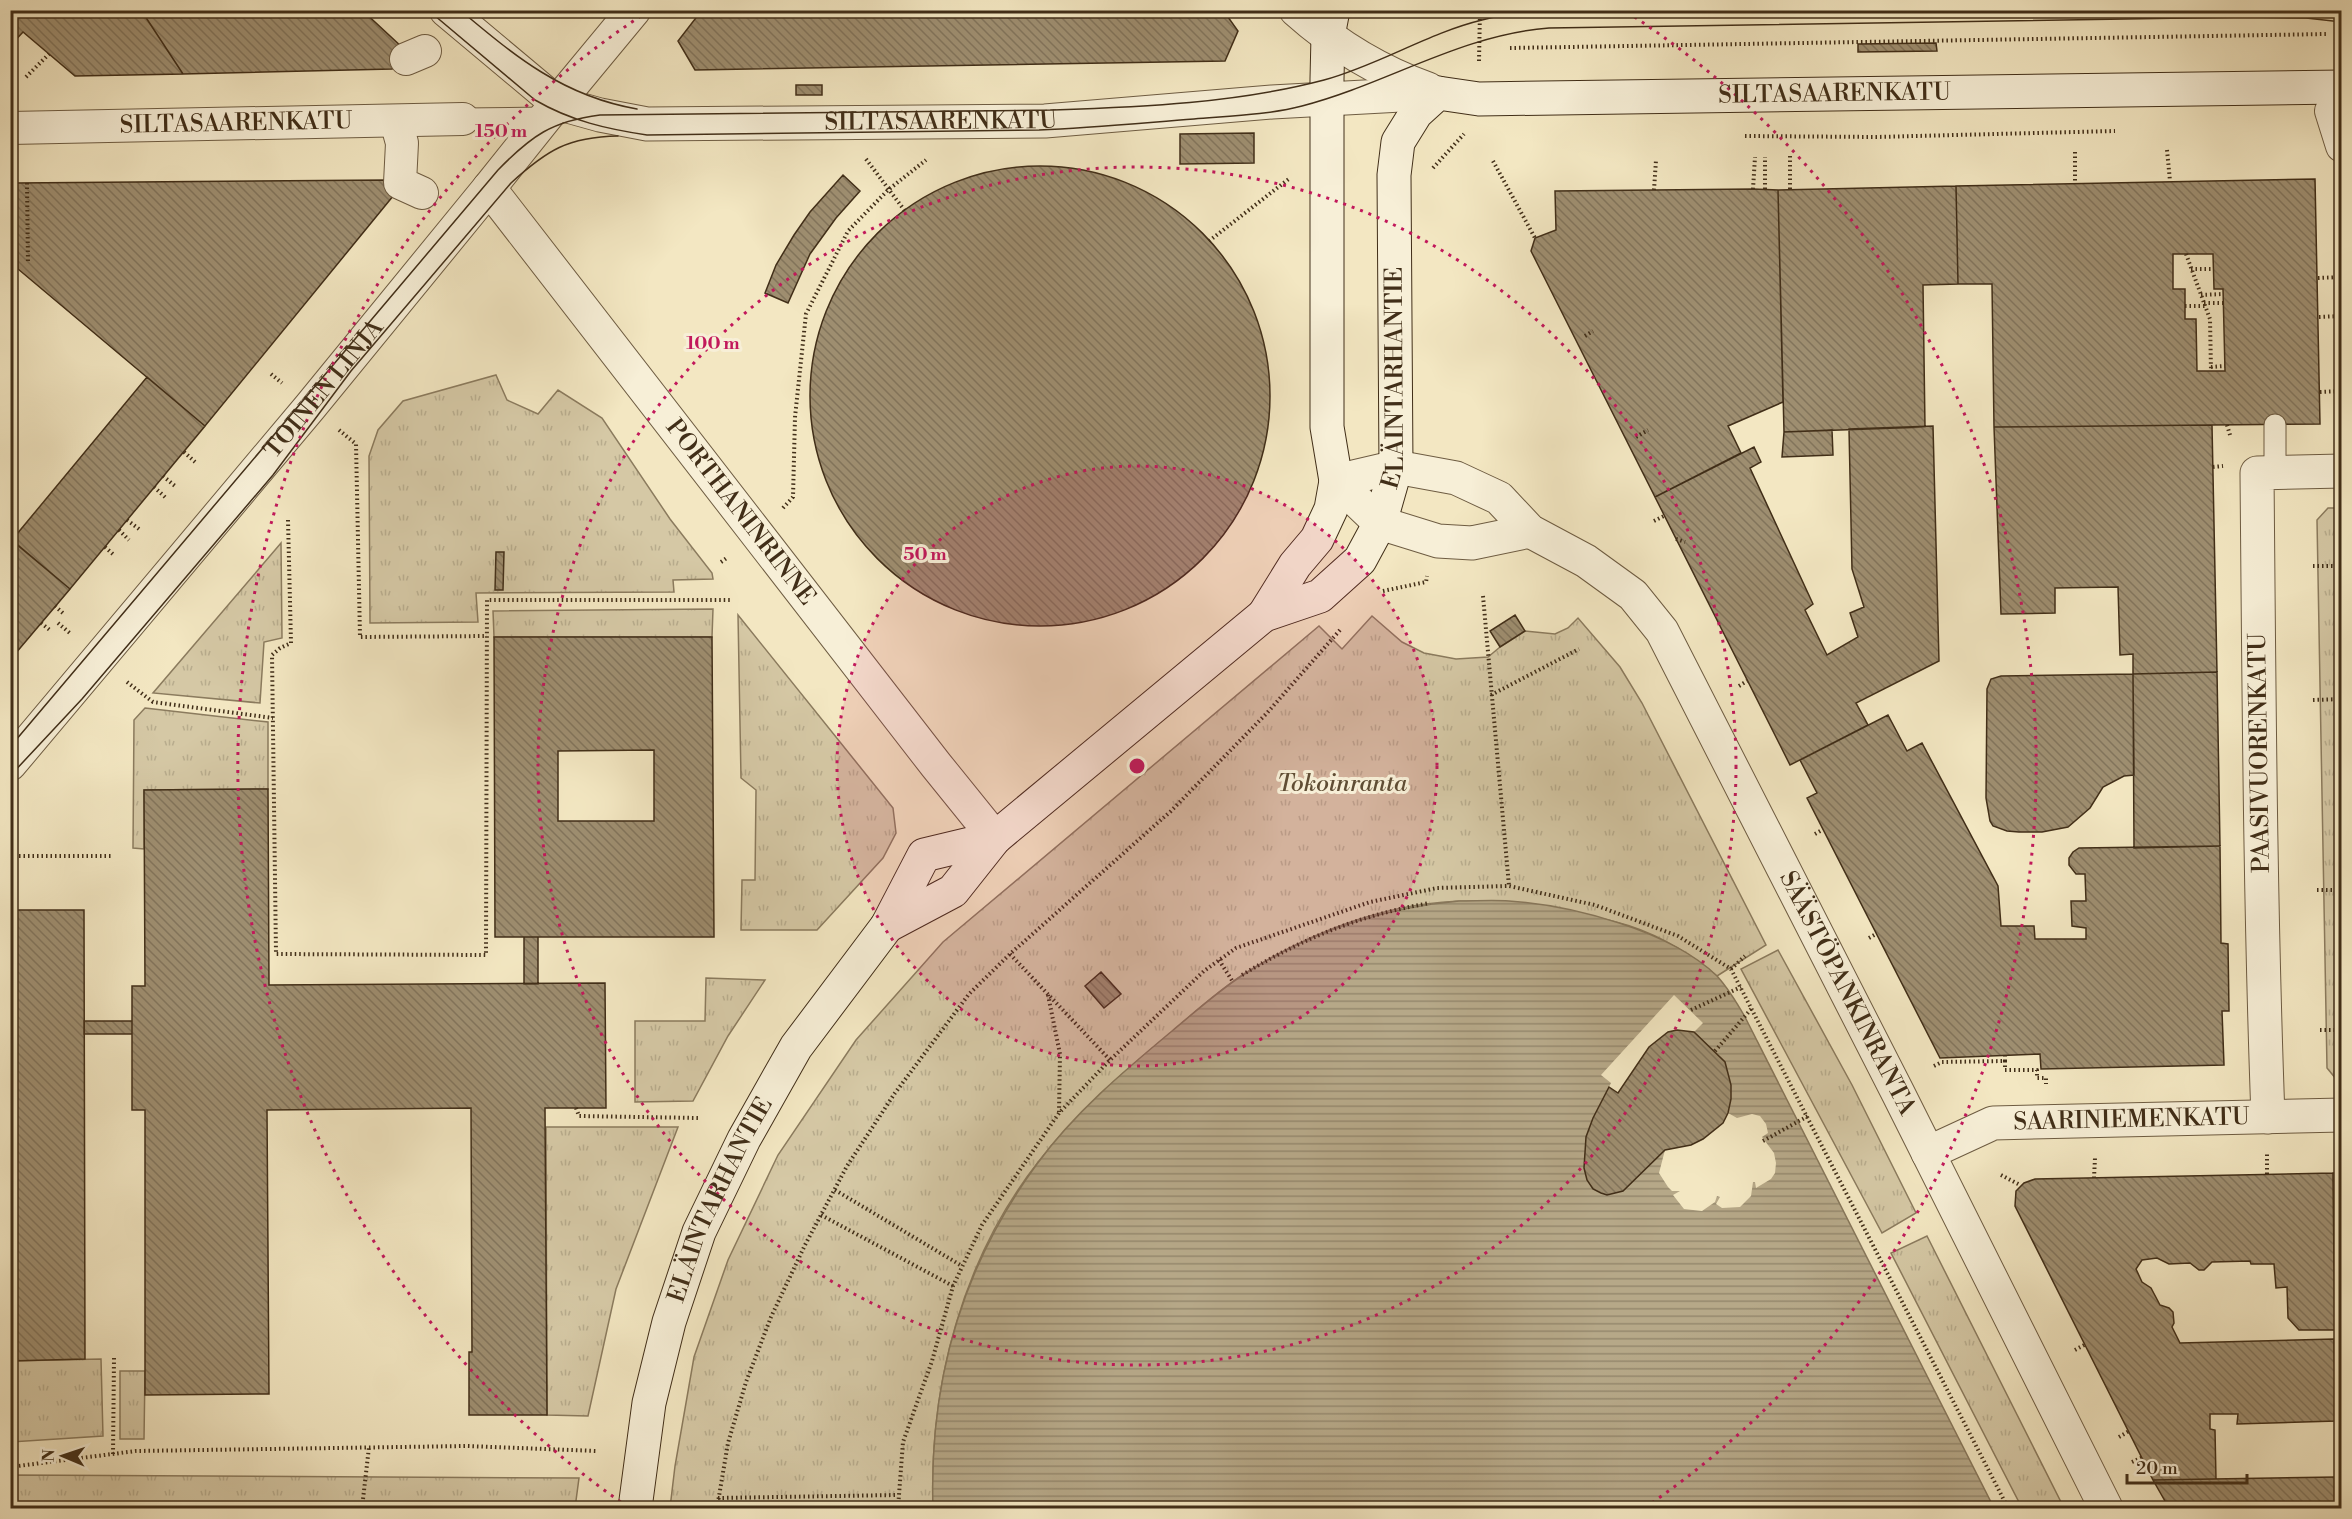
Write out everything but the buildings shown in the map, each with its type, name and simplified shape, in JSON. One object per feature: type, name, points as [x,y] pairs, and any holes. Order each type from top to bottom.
[{"type":"street","points":[[446,10],[551,110]]},
{"type":"street","name":"TOINEN LINJA","points":[[10,764],[310,407],[634,10]]},
{"type":"street","points":[[1296,10],[1331,23],[1391,75],[1438,93]]},
{"type":"street","points":[[1327,98],[1331,23]]},
{"type":"street","name":"SILTASAARENKATU","points":[[551,110],[657,124],[1045,121],[1327,98],[1438,93],[1479,99],[2336,99]]},
{"type":"street","name":"ELÄINTARHANTIE","points":[[1264,615],[1320,596],[1360,561],[1380,523],[1396,467],[1394,175],[1398,142],[1416,113],[1438,93]]},
{"type":"street","name":"ELÄINTARHANTIE","points":[[886,926],[952,891],[994,838],[1264,615],[1295,565],[1317,539],[1331,508],[1336,481],[1328,427],[1327,98]]},
{"type":"street","points":[[2336,99],[2342,146]]},
{"type":"street","name":"SILTASAARENKATU","points":[[10,128],[463,119]]},
{"type":"street","points":[[396,121],[402,143],[400,183],[423,193]]},
{"type":"street","name":"PORTHANINRINNE","points":[[489,188],[994,838]]},
{"type":"street","name":"SÄÄSTÖPANKINRANTA","points":[[1336,481],[1396,467],[1456,478],[1499,498],[1530,531],[1586,561],[1625,589],[1633,595],[1662,631],[1928,1153],[2106,1509]]},
{"type":"street","points":[[2275,473],[2342,471]]},
{"type":"street","name":"PAASIVUORENKATU","points":[[2268,1117],[2260,868],[2257,473],[2275,473]]},
{"type":"street","points":[[1336,481],[1380,523],[1438,541],[1472,543],[1530,531]]},
{"type":"street","name":"ELÄINTARHANTIE","points":[[635,1509],[650,1403],[669,1322],[699,1232],[744,1138],[796,1047],[886,926],[924,855],[994,838]]},
{"type":"street","name":"SAARINIEMENKATU","points":[[1928,1153],[1993,1123],[2342,1115]]},
{"type":"lane","points":[[463,119],[551,110]]},
{"type":"lane","points":[[2275,425],[2275,473]]},
{"type":"path","points":[[1510,48],[2327,34]]},
{"type":"path","points":[[26,77],[49,54]]},
{"type":"path","points":[[1429,174],[1465,132]]},
{"type":"path","points":[[2167,150],[2170,181]]},
{"type":"path","points":[[2075,152],[2075,183]]},
{"type":"path","points":[[1790,156],[1790,190]]},
{"type":"path","points":[[1753,189],[1755,157]]},
{"type":"path","points":[[1765,157],[1765,189]]},
{"type":"path","points":[[779,512],[793,497],[795,417],[806,314],[848,231],[888,190],[929,158]]},
{"type":"path","points":[[866,159],[905,211]]},
{"type":"path","points":[[1654,190],[1656,160]]},
{"type":"path","points":[[1493,161],[1535,238]]},
{"type":"path","points":[[1209,241],[1293,176]]},
{"type":"path","points":[[27,183],[28,262]]},
{"type":"path","points":[[2186,254],[2210,319],[2211,369],[2225,366]]},
{"type":"path","points":[[2191,269],[2213,269]]},
{"type":"path","points":[[2318,278],[2342,277]]},
{"type":"path","points":[[2201,295],[2223,294]]},
{"type":"path","points":[[2185,306],[2224,303]]},
{"type":"path","points":[[2319,317],[2342,316]]},
{"type":"path","points":[[1584,336],[1593,331]]},
{"type":"path","points":[[271,374],[356,444],[360,637],[487,636]]},
{"type":"path","points":[[2320,392],[2342,391]]},
{"type":"path","points":[[2227,425],[2230,435]]},
{"type":"path","points":[[1636,437],[1648,430]]},
{"type":"path","points":[[184,452],[195,462]]},
{"type":"path","points":[[163,476],[175,486]]},
{"type":"path","points":[[154,488],[166,498]]},
{"type":"path","points":[[1654,521],[1664,516]]},
{"type":"path","points":[[127,520],[139,529]]},
{"type":"path","points":[[288,520],[291,643],[272,655],[276,954],[486,955],[487,600],[730,600]]},
{"type":"path","points":[[119,530],[129,540]]},
{"type":"path","points":[[1676,539],[1685,542]]},
{"type":"path","points":[[105,547],[115,556]]},
{"type":"path","points":[[2313,566],[2342,566]]},
{"type":"path","points":[[1376,597],[1385,590],[1426,582]]},
{"type":"path","points":[[1483,596],[1509,886]]},
{"type":"path","points":[[55,606],[65,615]]},
{"type":"path","points":[[41,623],[51,631]]},
{"type":"path","points":[[717,1509],[728,1443],[746,1382],[771,1317],[847,1166],[895,1093],[969,994],[1010,954],[1171,812],[1267,713],[1343,626]]},
{"type":"path","points":[[1491,695],[1579,649]]},
{"type":"path","points":[[1739,686],[1748,681]]},
{"type":"path","points":[[140,693],[153,702],[273,718]]},
{"type":"path","points":[[2313,700],[2342,699]]},
{"type":"path","points":[[1815,834],[1822,830]]},
{"type":"path","points":[[10,856],[113,856]]},
{"type":"path","points":[[933,1504],[898,1507],[897,1495],[903,1442],[932,1361],[953,1286],[982,1225],[1059,1113],[1110,1060],[1204,971],[1236,948],[1370,902],[1437,888],[1509,886],[1595,905],[1678,936],[1731,969],[2008,1509]]},
{"type":"path","points":[[2317,890],[2342,890]]},
{"type":"path","points":[[1242,975],[1296,945],[1343,925],[1398,909],[1430,903]]},
{"type":"path","points":[[1869,938],[1876,934]]},
{"type":"path","points":[[1010,954],[1110,1060]]},
{"type":"path","points":[[1731,969],[1745,956]]},
{"type":"path","points":[[1219,960],[1233,982]]},
{"type":"path","points":[[1691,1010],[1741,987]]},
{"type":"path","points":[[1048,994],[1060,1054],[1059,1113]]},
{"type":"path","points":[[1715,1051],[1752,1008]]},
{"type":"path","points":[[2320,1030],[2342,1030]]},
{"type":"path","points":[[2005,1056],[2005,1070],[2037,1070],[2037,1078],[2041,1078]]},
{"type":"path","points":[[1934,1066],[1942,1062],[2005,1062]]},
{"type":"path","points":[[576,1108],[579,1116],[699,1118]]},
{"type":"path","points":[[1763,1141],[1808,1116]]},
{"type":"path","points":[[2267,1149],[2267,1174]]},
{"type":"path","points":[[2094,1178],[2095,1153]]},
{"type":"path","points":[[2001,1175],[2020,1185]]},
{"type":"path","points":[[835,1190],[962,1266]]},
{"type":"path","points":[[821,1215],[953,1286]]},
{"type":"path","points":[[2076,1350],[2086,1344]]},
{"type":"path","points":[[113,1454],[114,1358]]},
{"type":"path","points":[[2119,1437],[2129,1431]]},
{"type":"path","points":[[10,1467],[136,1451],[467,1446],[597,1450]]},
{"type":"path","points":[[362,1509],[369,1447]]},
{"type":"path","points":[[2132,1462],[2143,1457]]},
{"type":"path","points":[[718,1498],[897,1495]]},
{"type":"green space","points":[[496,375],[507,400],[538,414],[558,390],[602,418],[670,519],[712,573],[713,579],[673,580],[674,592],[476,593],[478,622],[370,623],[369,456],[378,430],[403,401]]},
{"type":"green space","points":[[2328,508],[2342,508],[2341,1079],[2336,1079],[2327,1068],[2317,520]]},
{"type":"green space","points":[[281,543],[282,638],[264,642],[260,703],[153,693]]},
{"type":"green space","points":[[713,609],[712,637],[494,637],[493,611]]},
{"type":"green space","points":[[738,615],[893,808],[896,833],[883,858],[817,930],[741,930],[742,880],[755,880],[756,790],[741,778]]},
{"type":"green space","name":"Tokoinranta","points":[[1372,616],[1402,642],[1424,653],[1456,659],[1488,657],[1525,631],[1555,634],[1568,628],[1578,618],[1620,667],[1642,703],[1766,945],[1717,976],[1669,943],[1629,926],[1591,917],[1478,901],[1416,905],[1356,920],[1326,931],[1270,958],[1225,987],[1119,1077],[1054,1143],[1012,1199],[989,1239],[971,1281],[944,1370],[933,1462],[933,1508],[670,1508],[694,1357],[728,1260],[778,1155],[856,1040],[943,942],[1319,626],[1342,649]]},
{"type":"green space","points":[[145,708],[268,722],[268,789],[144,790],[144,849],[133,848],[134,720]]},
{"type":"green space","points":[[1778,950],[1852,1085],[1916,1213],[1882,1233],[1741,969]]},
{"type":"green space","points":[[706,978],[765,980],[728,1036],[693,1101],[635,1102],[635,1021],[705,1021]]},
{"type":"green space","points":[[546,1127],[678,1127],[616,1289],[588,1416],[547,1415]]},
{"type":"green space","points":[[1927,1236],[2064,1508],[2022,1508],[1891,1253]]},
{"type":"green space","points":[[101,1359],[103,1436],[11,1442],[11,1361]]},
{"type":"green space","points":[[120,1371],[145,1371],[144,1439],[120,1439]]},
{"type":"green space","points":[[11,1475],[579,1478],[575,1508],[11,1508]]},
{"type":"shaded area","points":[[1459,901],[1534,904],[1562,908],[1619,923],[1674,946],[1717,976],[1745,1017],[1994,1508],[933,1508],[933,1462],[937,1416],[944,1371],[955,1327],[970,1285],[989,1243],[1011,1203],[1051,1145],[1118,1077],[1198,1009],[1234,981],[1268,960],[1294,946],[1347,924],[1402,909]]},
{"type":"pier","points":[[1674,995],[1703,1023],[1694,1032],[1677,1030],[1649,1047],[1618,1093],[1609,1087],[1611,1083],[1601,1075]]},
{"type":"pier","points":[[1728,1113],[1737,1118],[1752,1114],[1760,1116],[1766,1124],[1768,1133],[1762,1137],[1774,1153],[1775,1173],[1771,1179],[1756,1188],[1753,1182],[1751,1196],[1740,1207],[1722,1208],[1716,1204],[1720,1197],[1717,1196],[1715,1202],[1702,1211],[1684,1209],[1673,1195],[1680,1191],[1672,1191],[1659,1173],[1665,1150],[1691,1145],[1703,1139],[1723,1123]]},
{"type":"tram line","points":[[428,10],[535,100],[590,123],[647,135],[1039,130],[1262,113],[1289,109],[1333,97],[1485,40],[1516,32],[1549,28],[2250,17],[2306,18],[2342,22]]},
{"type":"tram line","points":[[460,10],[521,59],[563,84],[586,95],[637,109]]},
{"type":"tram line","points":[[10,747],[498,170],[532,139],[555,126],[600,115],[1053,110],[1224,99],[1291,88],[1344,74],[1442,33],[1482,20],[1523,13],[1591,10]]},
{"type":"tram line","points":[[10,776],[82,699],[273,475],[351,371],[511,183],[536,162],[559,148],[585,139],[618,136]]}]
